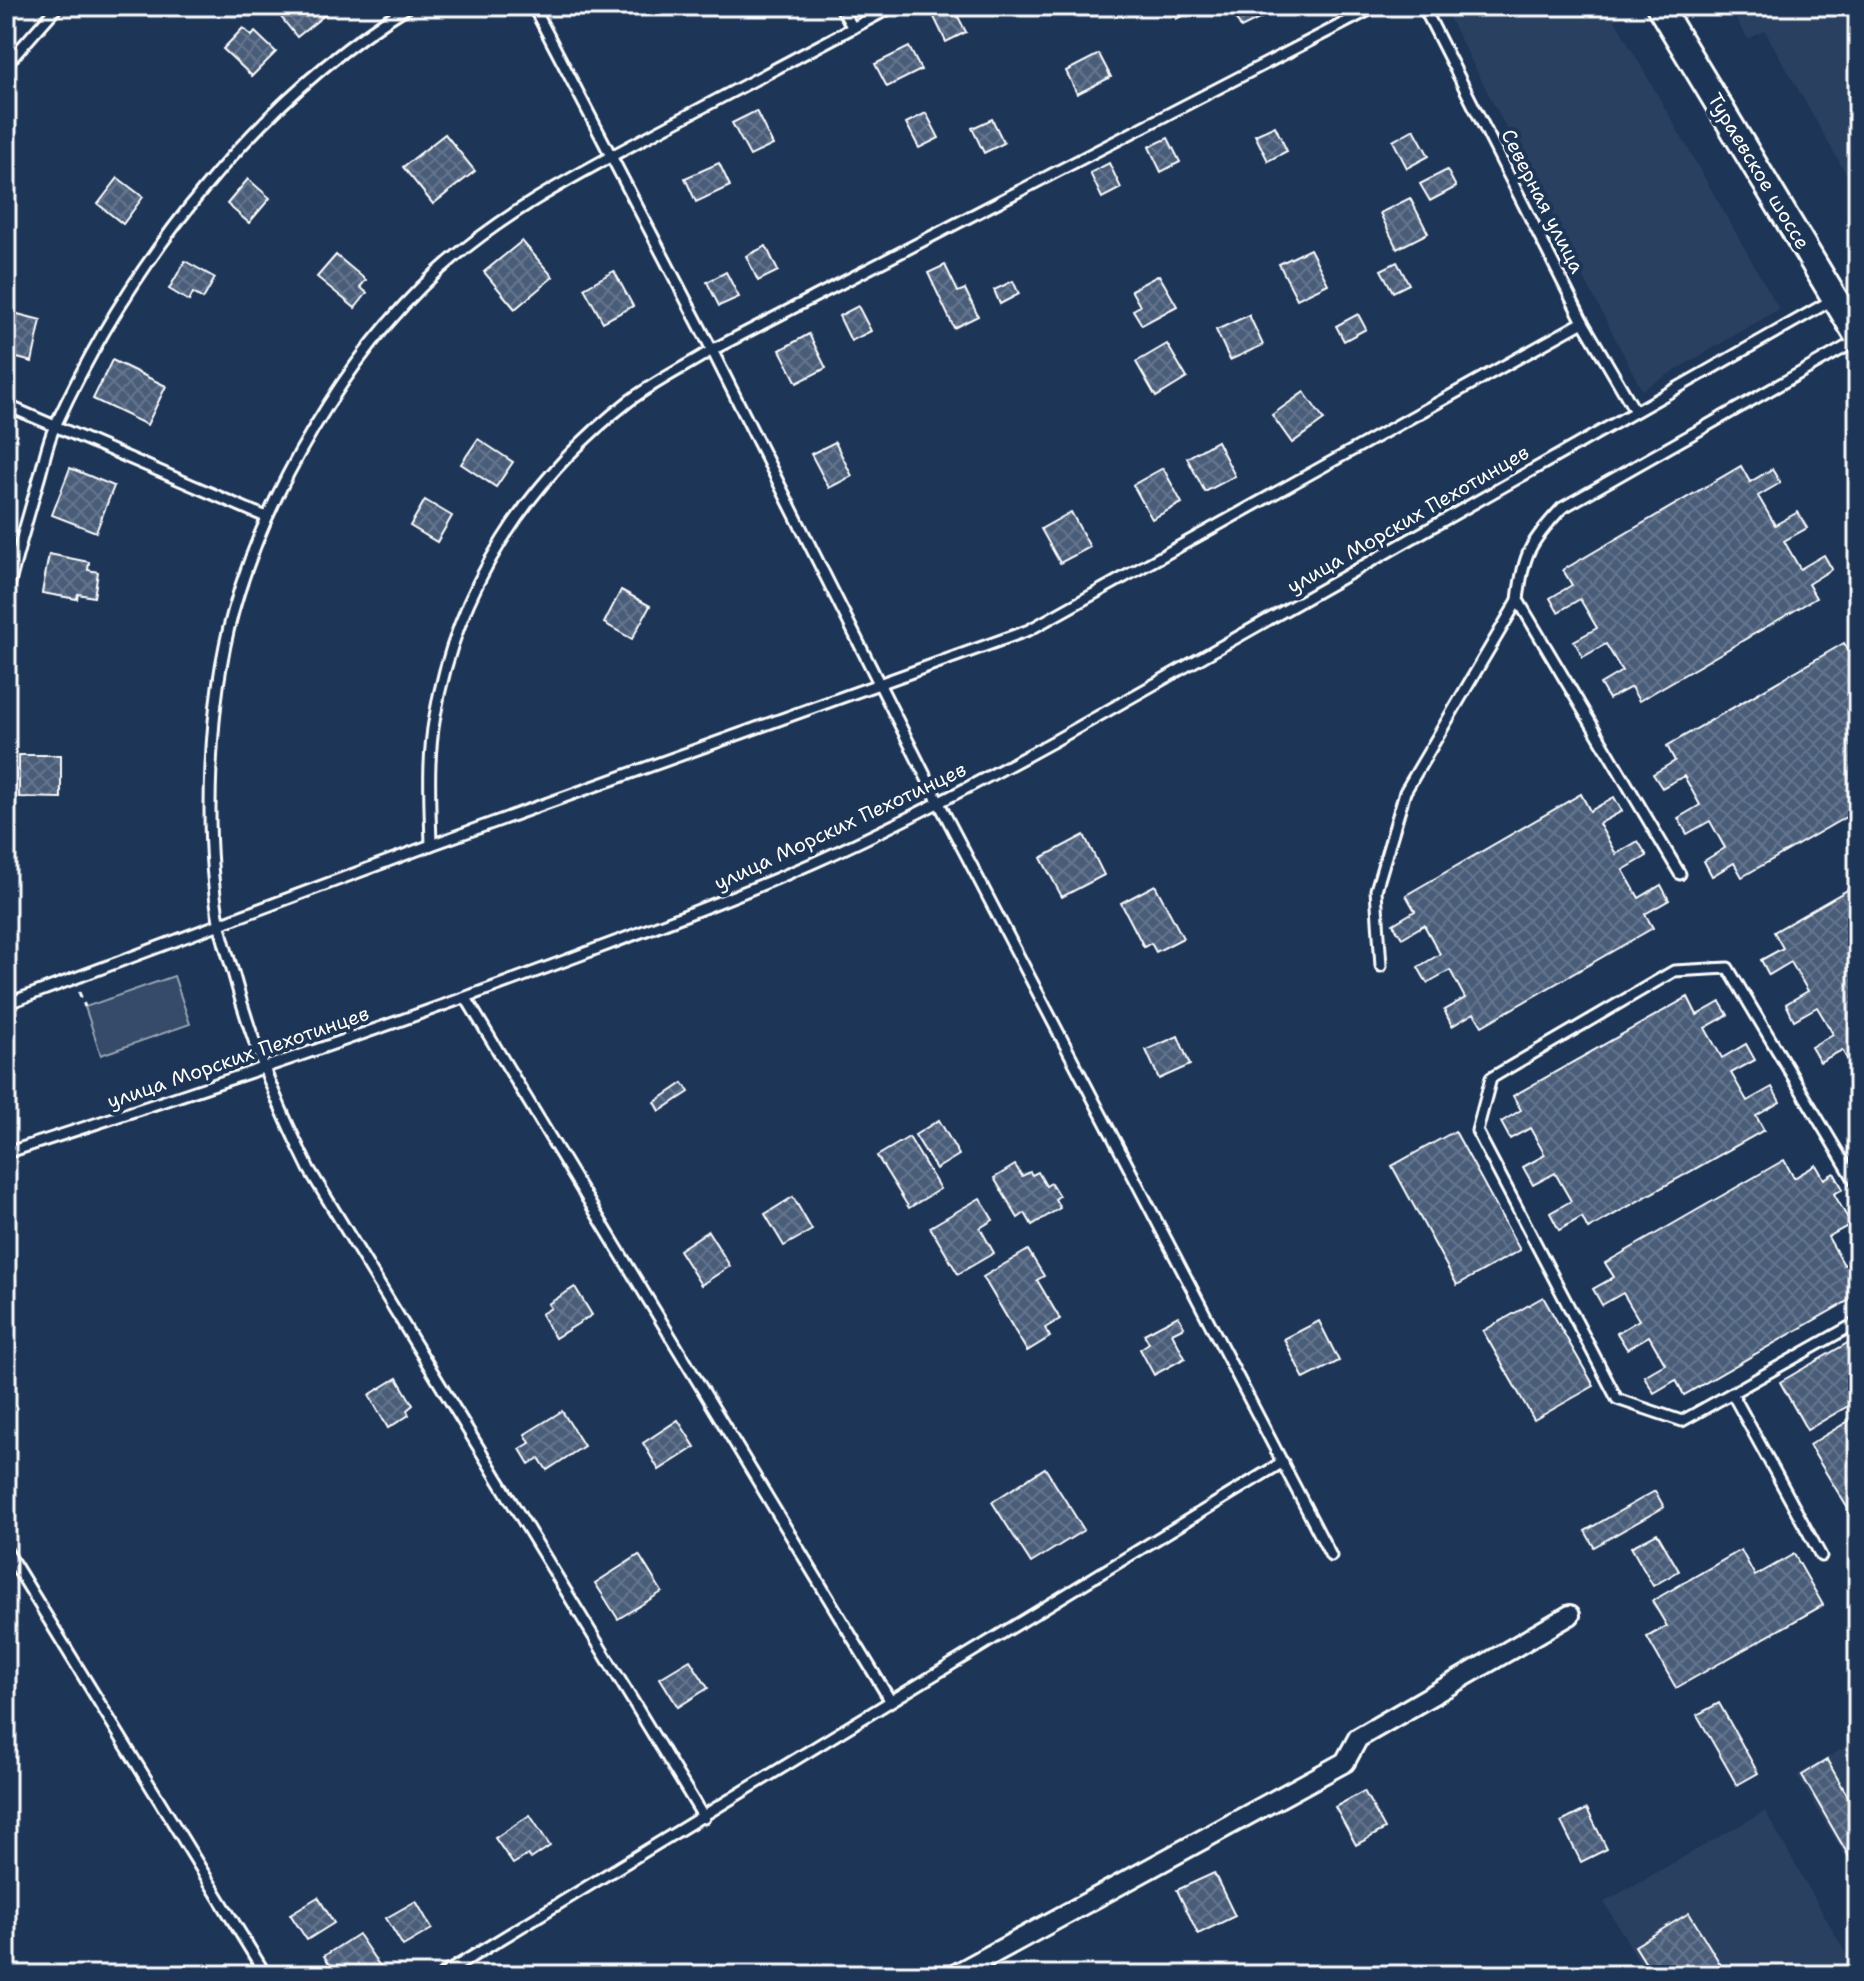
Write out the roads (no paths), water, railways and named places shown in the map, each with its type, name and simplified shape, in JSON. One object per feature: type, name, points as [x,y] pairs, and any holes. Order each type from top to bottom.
[{"type":"main road","name":"Тураевское шоссе","points":[[1659,6],[1846,306],[1858,338]]},
{"type":"street","points":[[954,1975],[1345,1762],[1358,1738],[1570,1615]]},
{"type":"lane","points":[[6,65],[58,6]]},
{"type":"lane","points":[[6,599],[54,426],[109,324],[172,229],[241,147],[311,78],[409,6]]},
{"type":"lane","points":[[533,6],[712,350],[939,803],[1331,1556]]},
{"type":"lane","points":[[840,6],[853,28]]},
{"type":"lane","points":[[704,1818],[309,1169],[264,1070],[219,922],[211,817],[216,713],[232,615],[266,517],[296,459],[359,361],[393,318],[437,272],[546,191],[894,6]]},
{"type":"lane","points":[[431,845],[429,781],[434,717],[450,652],[471,595],[502,538],[536,490],[586,438],[631,400],[712,350],[1377,6]]},
{"type":"lane","name":"Северная улица","points":[[1423,6],[1583,322],[1635,411]]},
{"type":"lane","name":"улица Морских Пехотинцев","points":[[6,1153],[264,1070],[466,998],[813,863],[939,803],[1056,740],[1635,411],[1846,306]]},
{"type":"lane","points":[[6,1004],[219,922],[1029,630],[1583,322]]},
{"type":"lane","points":[[1381,966],[1376,890],[1405,792],[1518,600],[1521,567],[1535,537],[1562,508],[1858,338]]},
{"type":"lane","points":[[6,405],[266,517]]},
{"type":"lane","points":[[1518,600],[1680,874]]},
{"type":"lane","points":[[1858,1186],[1728,968],[1674,971],[1491,1078],[1477,1131],[1617,1399],[1682,1421],[1858,1322]]},
{"type":"lane","points":[[466,998],[890,1700]]},
{"type":"lane","points":[[1733,1395],[1821,1556]]},
{"type":"lane","points":[[442,1975],[704,1818],[890,1700],[1283,1462]]},
{"type":"lane","points":[[6,1550],[266,1975]]}]
